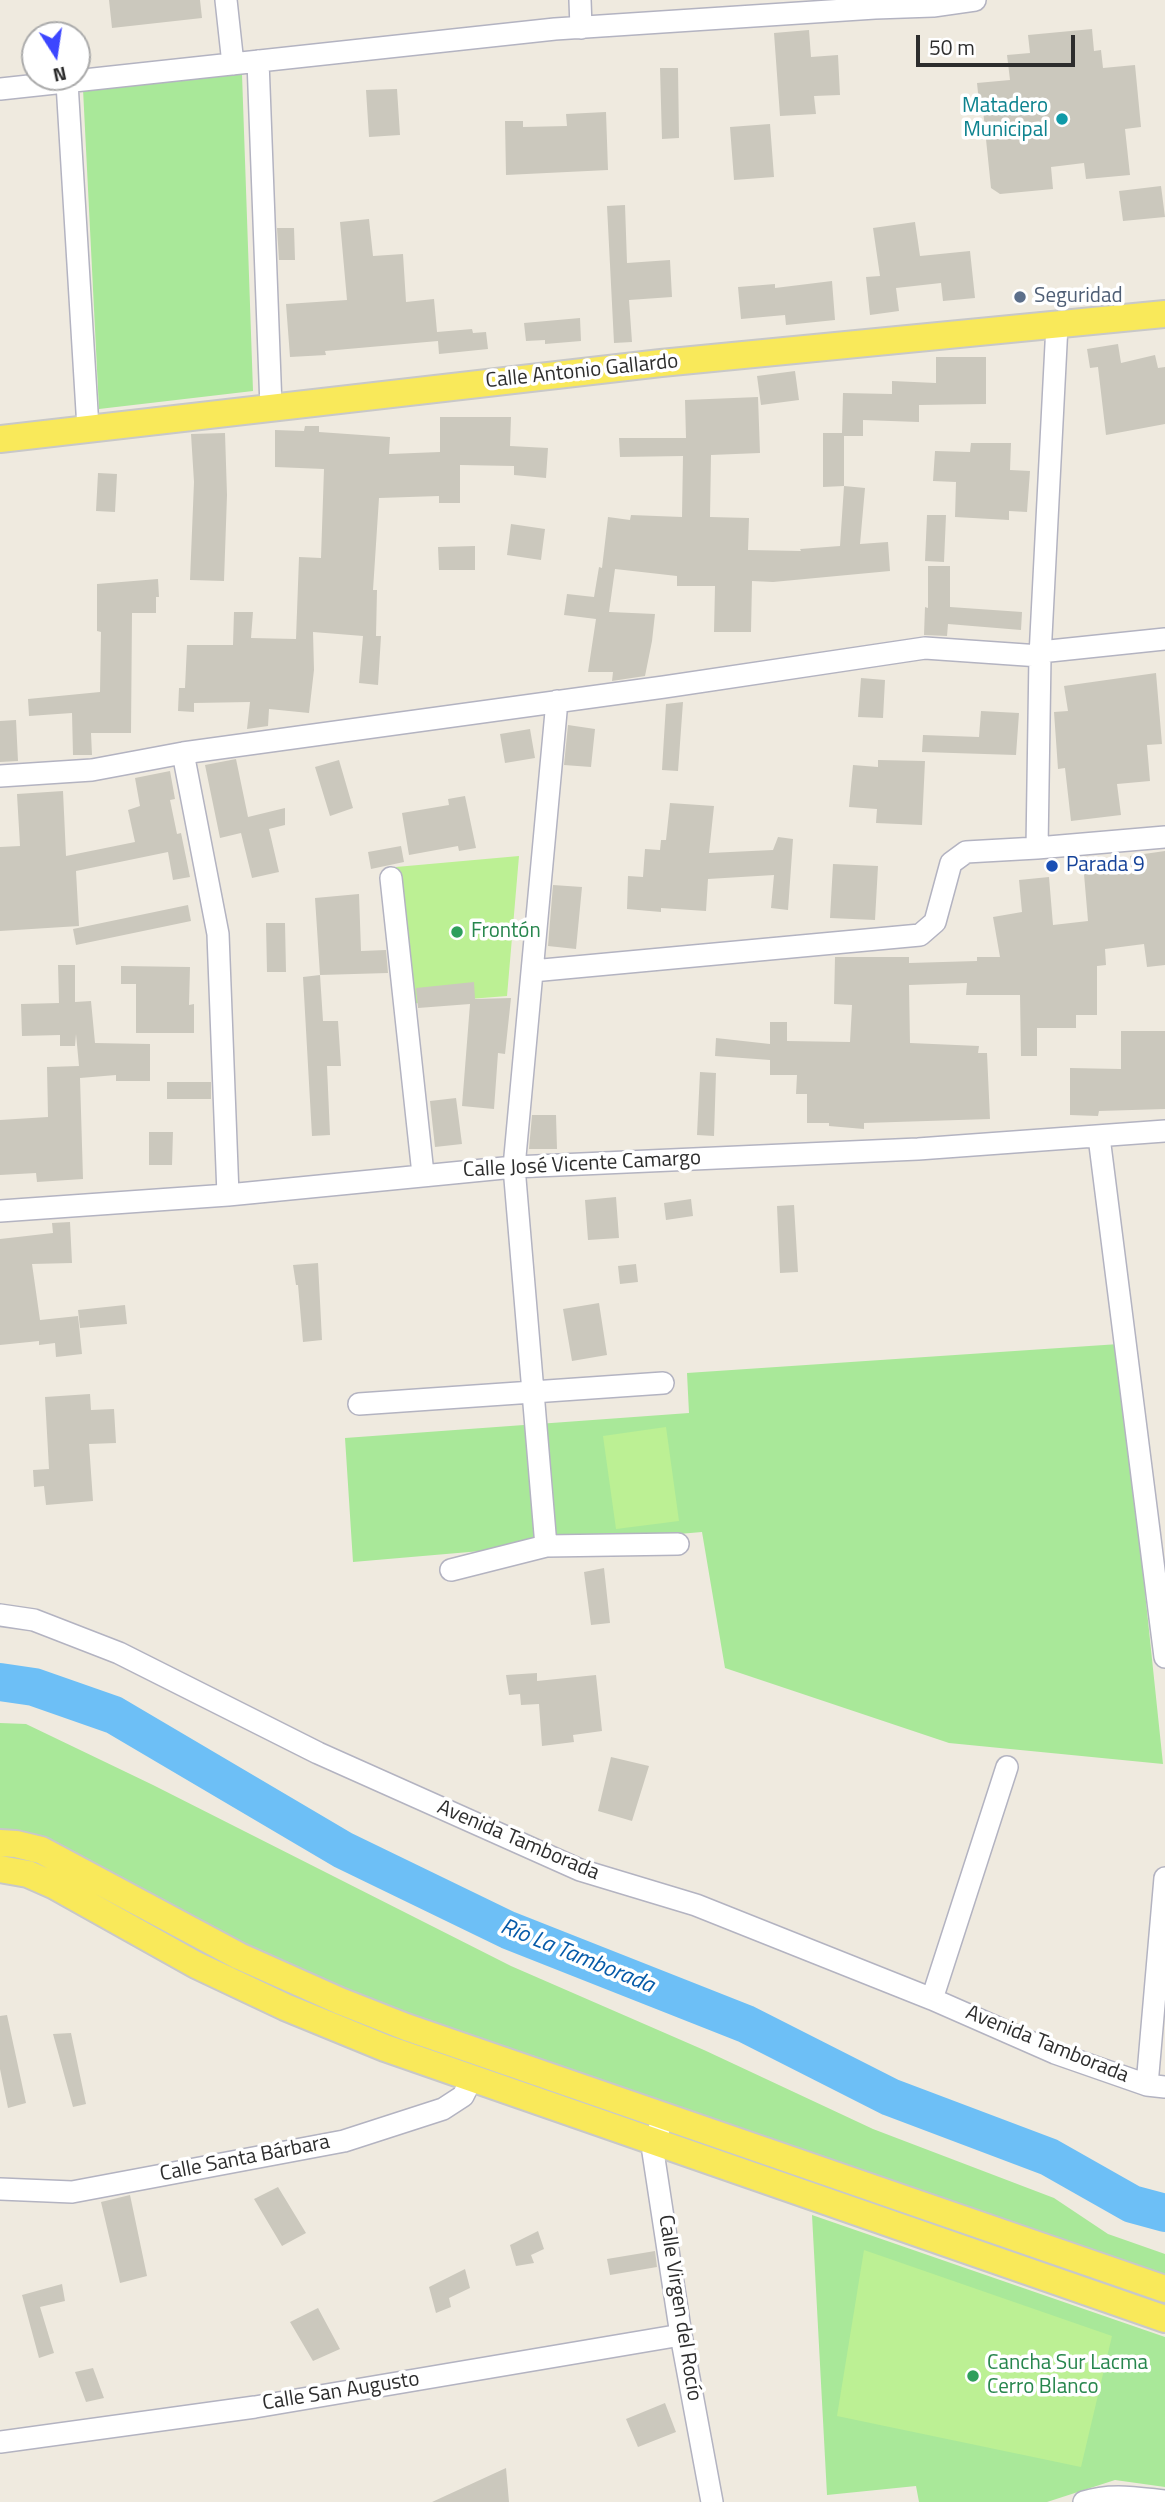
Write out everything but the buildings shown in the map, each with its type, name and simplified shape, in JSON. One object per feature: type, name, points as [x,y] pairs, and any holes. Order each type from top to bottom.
[{"type":"main road","name":"Calle Antonio Gallardo","points":[[0,439],[661,363],[1165,314]]},
{"type":"main road","points":[[0,1843],[41,1850],[239,1956],[406,2026],[1165,2289]]},
{"type":"main road","points":[[0,1868],[28,1874],[52,1885],[196,1965],[285,2007],[385,2048],[1165,2319]]},
{"type":"street","points":[[226,0],[233,64]]},
{"type":"street","points":[[580,0],[582,28]]},
{"type":"street","points":[[91,80],[582,28],[875,4],[933,6],[975,0]]},
{"type":"street","points":[[258,61],[271,407]]},
{"type":"street","points":[[0,89],[21,87]]},
{"type":"street","points":[[67,91],[88,428]]},
{"type":"street","points":[[1037,848],[1040,654],[1057,325]]},
{"type":"street","points":[[0,776],[92,770],[183,753],[925,648],[1040,654],[1165,639]]},
{"type":"street","points":[[547,1546],[514,1167],[558,701]]},
{"type":"street","points":[[183,753],[218,934],[228,1195]]},
{"type":"street","points":[[532,971],[920,935],[935,922],[951,863],[966,852],[1165,836]]},
{"type":"street","points":[[391,878],[424,1174]]},
{"type":"street","name":"Calle José Vicente Camargo","points":[[0,1211],[228,1195],[514,1167],[904,1150],[1099,1138],[1165,1131]]},
{"type":"street","points":[[1099,1138],[1165,1657]]},
{"type":"street","points":[[359,1404],[663,1382]]},
{"type":"street","points":[[451,1570],[547,1546],[678,1544]]},
{"type":"street","name":"Avenida Tamborada","points":[[0,1615],[34,1620],[119,1653],[318,1754],[580,1870],[696,1905],[932,1999],[1055,2053],[1156,2086]]},
{"type":"street","points":[[932,1999],[1007,1767]]},
{"type":"street","points":[[1156,2086],[1165,1878]]},
{"type":"street","name":"Calle Santa Bárbara","points":[[0,2189],[72,2192],[344,2141],[443,2109],[463,2096],[472,2078]]},
{"type":"street","name":"Calle Virgen del Rocío","points":[[664,2115],[653,2152],[681,2335],[712,2502]]},
{"type":"street","name":"Calle San Augusto","points":[[0,2442],[255,2407],[681,2335]]},
{"type":"street","points":[[1084,2502],[1101,2497],[1165,2501]]},
{"type":"green space","points":[[242,74],[253,391],[99,409],[83,91],[91,91],[91,88]]},
{"type":"green space","name":"Frontón","points":[[519,856],[507,996],[407,1004],[396,867]]},
{"type":"green space","points":[[1119,1344],[1163,1764],[949,1743],[725,1668],[702,1532],[353,1562],[345,1438],[689,1413],[687,1373]]},
{"type":"green space","points":[[666,1427],[679,1521],[616,1529],[603,1436]]},
{"type":"green space","points":[[0,1723],[26,1724],[153,1785],[511,1966],[704,2050],[873,2129],[1054,2198],[1108,2234],[1165,2254],[1165,2276],[362,1998],[0,1832]]},
{"type":"green space","points":[[812,2215],[1165,2337],[1165,2487],[1115,2480],[1047,2502],[919,2502],[916,2486],[827,2495]]},
{"type":"green space","name":"Cancha Sur Lacma Cerro Blanco","points":[[864,2250],[1112,2336],[1081,2467],[837,2416]]},
{"type":"waterway","name":"Río La Tamborada","points":[[0,1682],[34,1687],[114,1715],[343,1850],[508,1930],[746,2024],[890,2097],[1049,2157],[1132,2204],[1165,2213]]},
{"type":"place","name":"Matadero Municipal","points":[[1062,119]]},
{"type":"place","name":"Seguridad","points":[[1020,297]]},
{"type":"place","name":"Parada 9","points":[[1052,866]]},
{"type":"place","name":"Frontón","points":[[457,932]]},
{"type":"place","name":"Cancha Sur Lacma Cerro Blanco","points":[[973,2376]]}]
